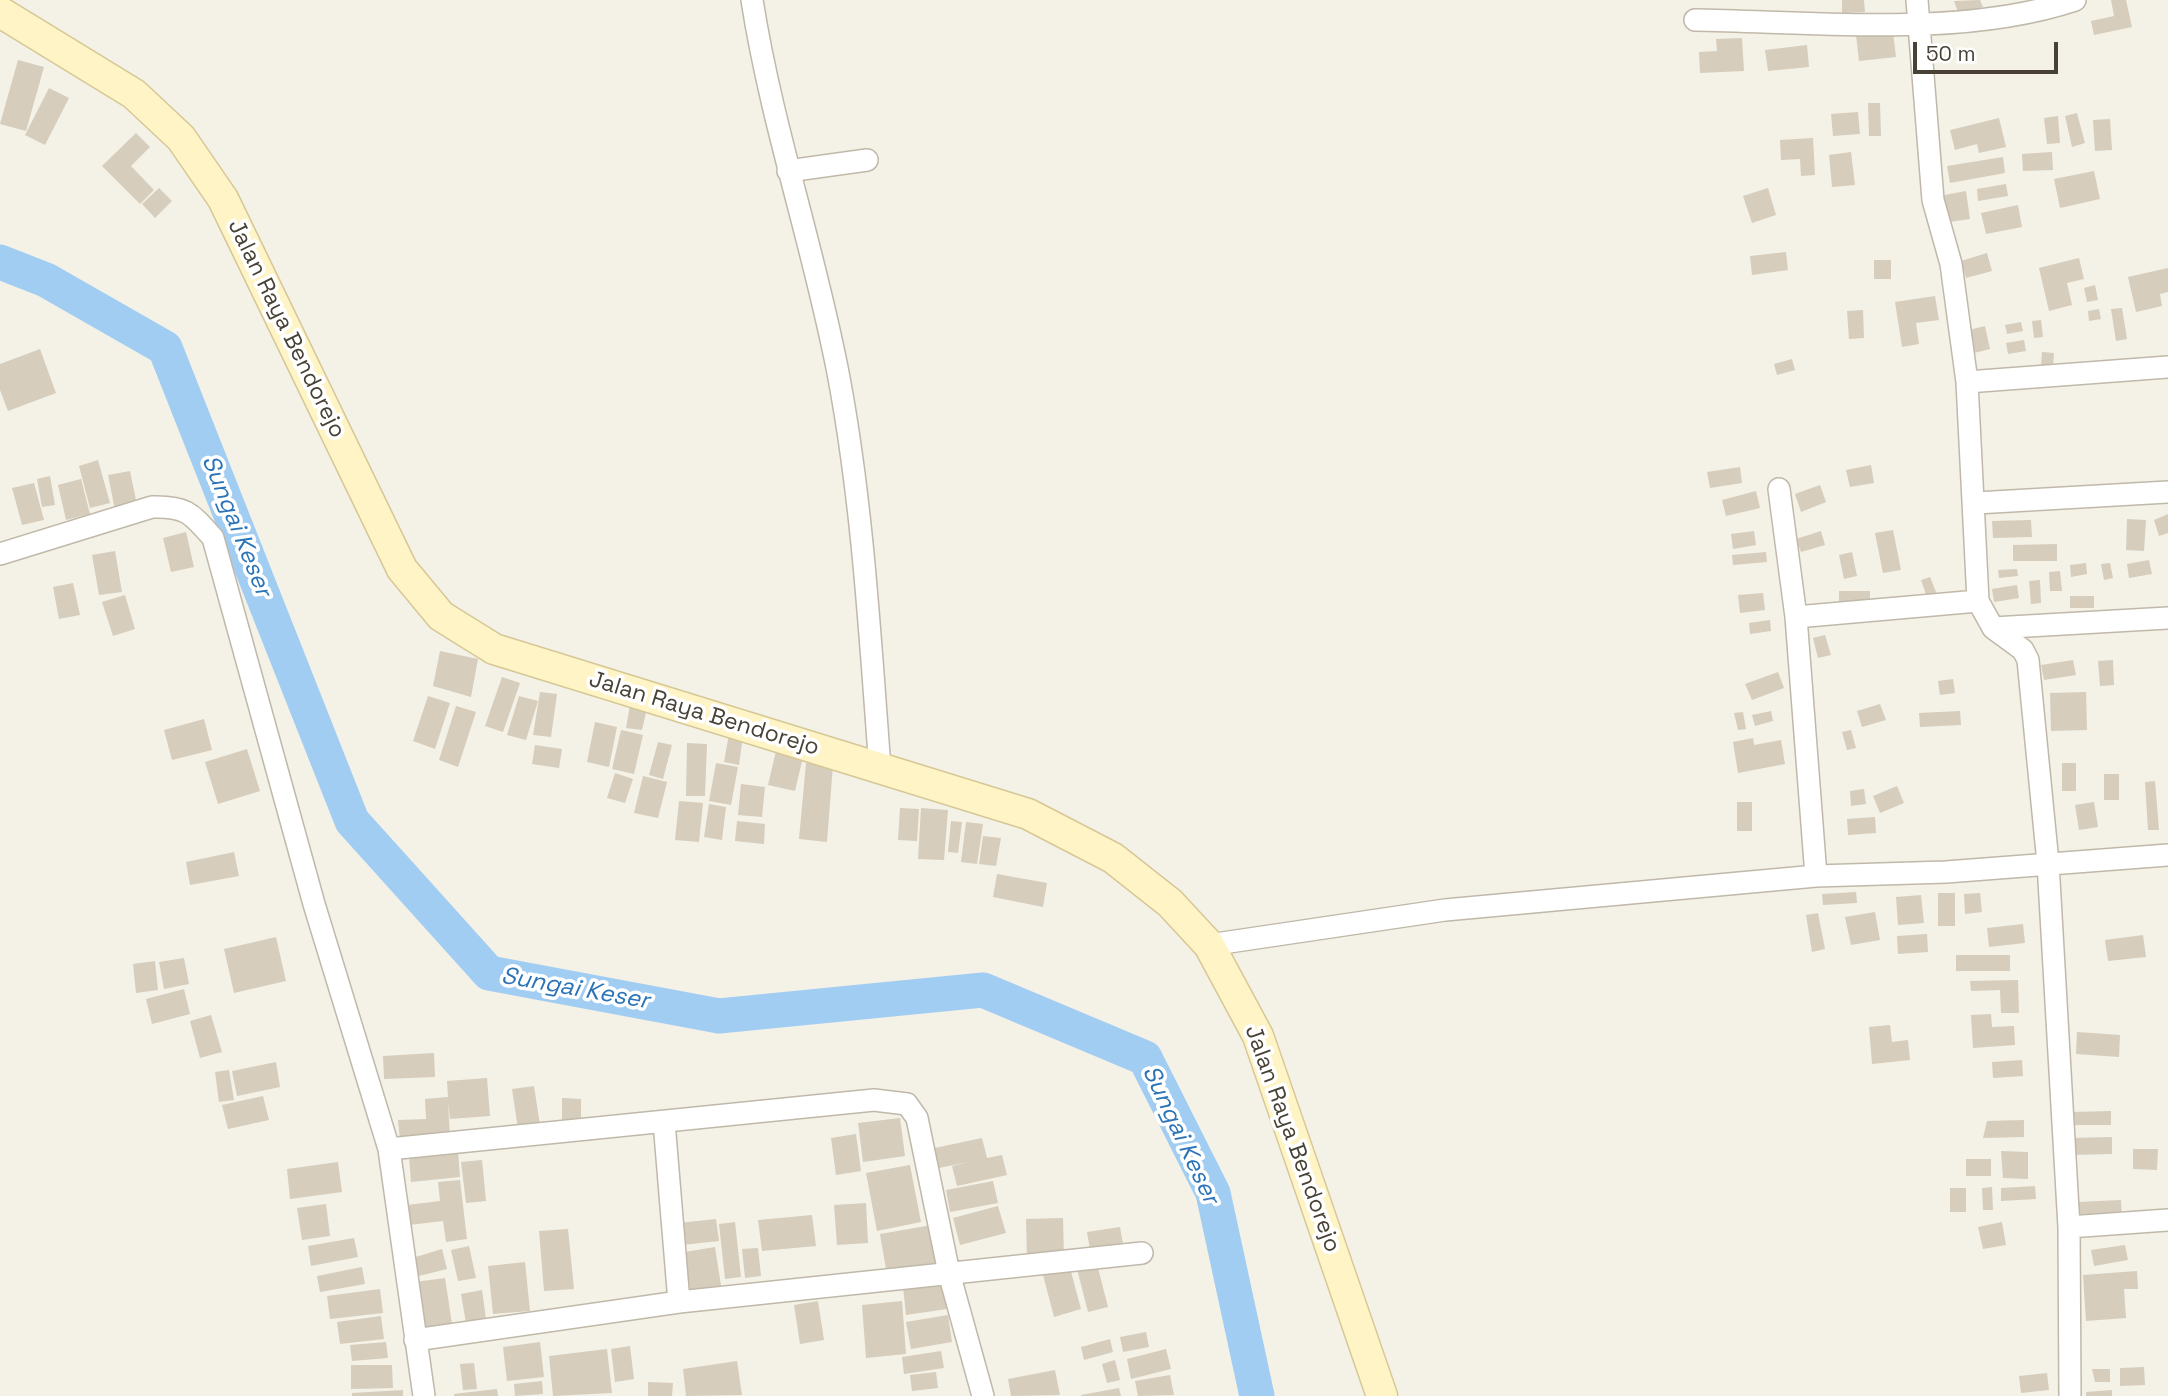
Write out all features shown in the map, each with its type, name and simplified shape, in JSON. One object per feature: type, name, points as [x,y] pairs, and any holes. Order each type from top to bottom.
[{"type":"main road","name":"Jalan Raya Bendorejo","points":[[0,12],[135,94],[181,138],[223,199],[402,569],[440,616],[494,649],[1028,814],[1113,858],[1170,903],[1209,945],[1258,1036],[1382,1396]]},
{"type":"street","points":[[752,0],[763,71],[822,298],[860,502],[880,768]]},
{"type":"street","points":[[1917,0],[1933,200],[1951,264],[1967,382],[1976,503],[1978,601],[1993,628],[2023,650],[2028,660],[2048,863],[2069,1227],[2070,1396]]},
{"type":"street","points":[[1695,20],[1919,25],[2043,10],[2075,0]]},
{"type":"street","points":[[788,172],[867,160]]},
{"type":"street","points":[[1967,382],[2168,368]]},
{"type":"street","points":[[1779,489],[1796,617],[1816,876]]},
{"type":"street","points":[[1976,503],[2168,492]]},
{"type":"street","points":[[0,554],[152,507],[177,507],[196,519],[213,538],[314,904],[389,1149],[424,1396]]},
{"type":"street","points":[[1796,617],[1978,601]]},
{"type":"street","points":[[1993,628],[2168,618]]},
{"type":"street","points":[[1209,945],[1446,910],[1816,876],[1946,872],[2168,855]]},
{"type":"street","points":[[389,1149],[874,1100],[907,1104],[917,1118],[949,1273],[983,1396]]},
{"type":"street","points":[[664,1122],[679,1302]]},
{"type":"street","points":[[2069,1227],[2168,1220]]},
{"type":"street","points":[[415,1340],[679,1302],[1142,1253]]},
{"type":"building","points":[[1842,0],[1864,0],[1865,12],[1842,13]]},
{"type":"building","points":[[1980,0],[1983,7],[1959,15],[1954,1]]},
{"type":"building","points":[[2111,0],[2126,0],[2132,27],[2094,35],[2091,21],[2114,16]]},
{"type":"building","points":[[1893,32],[1896,57],[1859,61],[1856,35]]},
{"type":"building","points":[[1742,38],[1744,71],[1700,73],[1699,52],[1717,51],[1716,39]]},
{"type":"building","points":[[1807,45],[1809,67],[1768,71],[1765,50]]},
{"type":"building","points":[[18,60],[44,67],[26,131],[0,124]]},
{"type":"building","points":[[49,88],[69,98],[45,145],[25,135]]},
{"type":"building","points":[[1868,103],[1880,103],[1881,136],[1869,136]]},
{"type":"building","points":[[1858,112],[1860,134],[1833,136],[1831,114]]},
{"type":"building","points":[[2077,113],[2085,143],[2072,147],[2065,116]]},
{"type":"building","points":[[2058,116],[2060,143],[2047,144],[2044,118]]},
{"type":"building","points":[[1999,118],[2006,147],[1979,153],[1977,144],[1955,150],[1950,130]]},
{"type":"building","points":[[2110,119],[2112,150],[2095,151],[2093,120]]},
{"type":"building","points":[[136,133],[150,147],[131,166],[154,190],[140,204],[102,166]]},
{"type":"building","points":[[1813,138],[1815,175],[1801,176],[1800,159],[1781,160],[1780,140]]},
{"type":"building","points":[[1851,152],[1855,185],[1832,187],[1829,155]]},
{"type":"building","points":[[2052,152],[2053,170],[2023,171],[2022,154]]},
{"type":"building","points":[[2003,157],[2005,173],[1950,183],[1947,166]]},
{"type":"building","points":[[2094,171],[2100,199],[2060,208],[2054,179]]},
{"type":"building","points":[[2006,184],[2008,196],[1978,201],[1977,189]]},
{"type":"building","points":[[159,188],[172,201],[155,218],[142,204]]},
{"type":"building","points":[[1768,188],[1776,215],[1752,223],[1743,196]]},
{"type":"building","points":[[1966,191],[1970,219],[1943,223],[1939,196]]},
{"type":"building","points":[[2018,205],[2022,227],[1986,234],[1981,213]]},
{"type":"building","points":[[1786,252],[1788,270],[1752,275],[1750,256]]},
{"type":"building","points":[[1987,253],[1992,271],[1966,278],[1961,261]]},
{"type":"building","points":[[2079,258],[2084,279],[2067,283],[2072,305],[2049,311],[2039,268]]},
{"type":"building","points":[[1874,260],[1891,260],[1891,279],[1874,279]]},
{"type":"building","points":[[2168,268],[2168,292],[2160,294],[2162,306],[2136,312],[2128,277]]},
{"type":"building","points":[[2095,285],[2098,300],[2087,302],[2084,288]]},
{"type":"building","points":[[1935,296],[1939,320],[1916,323],[1919,344],[1902,347],[1895,302]]},
{"type":"building","points":[[2122,308],[2127,339],[2116,341],[2111,309]]},
{"type":"building","points":[[2099,309],[2101,319],[2089,321],[2088,311]]},
{"type":"building","points":[[1863,310],[1864,338],[1849,339],[1847,311]]},
{"type":"building","points":[[2041,320],[2043,337],[2034,338],[2032,321]]},
{"type":"building","points":[[2021,322],[2023,331],[2007,334],[2005,325]]},
{"type":"building","points":[[1985,326],[1990,349],[1974,353],[1969,330]]},
{"type":"building","points":[[2024,340],[2026,351],[2008,354],[2006,343]]},
{"type":"building","points":[[40,349],[56,393],[8,411],[0,390],[0,364]]},
{"type":"building","points":[[2042,352],[2054,353],[2053,367],[2041,366]]},
{"type":"building","points":[[1792,359],[1795,370],[1777,375],[1774,364]]},
{"type":"building","points":[[98,460],[110,503],[90,508],[79,466]]},
{"type":"building","points":[[1871,465],[1874,483],[1850,487],[1846,470]]},
{"type":"building","points":[[1740,467],[1742,483],[1710,488],[1707,472]]},
{"type":"building","points":[[130,471],[137,505],[115,510],[108,475]]},
{"type":"building","points":[[50,476],[55,505],[42,507],[37,479]]},
{"type":"building","points":[[81,479],[90,514],[66,520],[58,485]]},
{"type":"building","points":[[34,483],[44,520],[22,525],[12,488]]},
{"type":"building","points":[[1820,485],[1826,502],[1801,512],[1795,494]]},
{"type":"building","points":[[1756,491],[1760,508],[1726,516],[1722,500]]},
{"type":"building","points":[[2168,514],[2168,533],[2159,536],[2154,520]]},
{"type":"building","points":[[2127,519],[2146,520],[2144,551],[2126,550]]},
{"type":"building","points":[[2031,520],[2032,537],[1993,538],[1992,521]]},
{"type":"building","points":[[1893,530],[1901,570],[1883,573],[1875,533]]},
{"type":"building","points":[[1754,531],[1756,545],[1733,549],[1731,534]]},
{"type":"building","points":[[1821,531],[1825,545],[1801,552],[1796,539]]},
{"type":"building","points":[[186,532],[194,567],[171,572],[163,538]]},
{"type":"building","points":[[2057,544],[2057,561],[2013,561],[2013,545]]},
{"type":"building","points":[[115,551],[122,592],[99,595],[92,555]]},
{"type":"building","points":[[1766,552],[1767,562],[1733,565],[1732,555]]},
{"type":"building","points":[[1852,552],[1857,576],[1844,579],[1839,555]]},
{"type":"building","points":[[2149,560],[2152,574],[2129,578],[2127,564]]},
{"type":"building","points":[[2086,563],[2087,574],[2071,577],[2070,565]]},
{"type":"building","points":[[2110,563],[2113,578],[2104,580],[2101,564]]},
{"type":"building","points":[[2017,569],[2018,576],[1999,578],[1998,570]]},
{"type":"building","points":[[2060,571],[2062,591],[2050,591],[2049,572]]},
{"type":"building","points":[[1930,577],[1938,597],[1928,600],[1921,580]]},
{"type":"building","points":[[2040,580],[2041,603],[2031,604],[2029,581]]},
{"type":"building","points":[[73,583],[80,615],[59,619],[53,587]]},
{"type":"building","points":[[2017,585],[2019,598],[1994,602],[1992,589]]},
{"type":"building","points":[[1839,591],[1870,591],[1870,601],[1839,601]]},
{"type":"building","points":[[1763,593],[1765,610],[1740,613],[1738,595]]},
{"type":"building","points":[[125,595],[135,629],[113,636],[102,602]]},
{"type":"building","points":[[2070,596],[2094,596],[2094,608],[2070,608]]},
{"type":"building","points":[[1770,620],[1771,631],[1750,634],[1749,623]]},
{"type":"building","points":[[1825,635],[1831,655],[1818,658],[1813,638]]},
{"type":"building","points":[[440,651],[478,659],[471,697],[433,686]]},
{"type":"building","points":[[2073,660],[2076,675],[2044,680],[2041,665]]},
{"type":"building","points":[[2113,660],[2114,685],[2100,686],[2098,661]]},
{"type":"building","points":[[1778,672],[1784,688],[1752,700],[1745,684]]},
{"type":"building","points":[[502,677],[520,683],[503,732],[485,726]]},
{"type":"building","points":[[1953,679],[1955,693],[1940,695],[1938,681]]},
{"type":"building","points":[[540,692],[557,694],[551,737],[533,735]]},
{"type":"building","points":[[2086,692],[2087,730],[2051,731],[2050,693]]},
{"type":"building","points":[[428,696],[450,703],[435,749],[413,741]]},
{"type":"building","points":[[519,696],[538,701],[526,740],[507,735]]},
{"type":"building","points":[[1880,704],[1886,720],[1862,727],[1857,711]]},
{"type":"building","points":[[630,705],[647,708],[642,730],[626,728]]},
{"type":"building","points":[[456,706],[476,712],[458,767],[439,760]]},
{"type":"building","points":[[1771,711],[1773,721],[1755,726],[1752,715]]},
{"type":"building","points":[[1960,711],[1961,725],[1920,727],[1919,713]]},
{"type":"building","points":[[1743,712],[1746,729],[1738,730],[1734,713]]},
{"type":"building","points":[[204,719],[212,750],[172,760],[164,730]]},
{"type":"building","points":[[595,722],[617,727],[609,767],[587,762]]},
{"type":"building","points":[[621,730],[643,735],[634,774],[612,769]]},
{"type":"building","points":[[1851,730],[1856,748],[1847,750],[1842,732]]},
{"type":"building","points":[[729,734],[743,736],[739,765],[724,762]]},
{"type":"building","points":[[1753,738],[1754,745],[1781,740],[1785,764],[1738,773],[1733,742]]},
{"type":"building","points":[[658,742],[672,745],[663,779],[649,775]]},
{"type":"building","points":[[687,743],[707,744],[705,796],[686,796]]},
{"type":"building","points":[[535,745],[562,749],[559,768],[532,764]]},
{"type":"building","points":[[247,749],[260,791],[218,804],[205,762]]},
{"type":"building","points":[[776,751],[803,757],[795,791],[768,785]]},
{"type":"building","points":[[716,763],[738,767],[731,805],[709,801]]},
{"type":"building","points":[[806,763],[833,765],[827,842],[799,839]]},
{"type":"building","points":[[2062,763],[2076,763],[2076,791],[2062,791]]},
{"type":"building","points":[[615,773],[633,779],[625,803],[607,798]]},
{"type":"building","points":[[2104,774],[2119,774],[2119,800],[2104,800]]},
{"type":"building","points":[[643,776],[667,782],[658,818],[634,813]]},
{"type":"building","points":[[2155,781],[2159,830],[2148,830],[2145,782]]},
{"type":"building","points":[[741,784],[765,787],[762,817],[738,815]]},
{"type":"building","points":[[1897,786],[1904,803],[1880,813],[1873,796]]},
{"type":"building","points":[[1864,789],[1866,804],[1851,806],[1850,791]]},
{"type":"building","points":[[679,801],[703,803],[699,842],[675,840]]},
{"type":"building","points":[[1737,802],[1752,802],[1752,831],[1737,831]]},
{"type":"building","points":[[2094,802],[2098,827],[2079,830],[2075,805]]},
{"type":"building","points":[[709,804],[726,807],[722,840],[704,837]]},
{"type":"building","points":[[900,808],[919,809],[917,841],[898,840]]},
{"type":"building","points":[[921,808],[948,810],[944,860],[918,859]]},
{"type":"building","points":[[1875,817],[1876,833],[1848,835],[1847,819]]},
{"type":"building","points":[[737,821],[765,824],[764,844],[735,841]]},
{"type":"building","points":[[951,821],[962,822],[958,853],[948,852]]},
{"type":"building","points":[[966,822],[983,824],[977,864],[961,862]]},
{"type":"building","points":[[983,836],[1001,838],[996,866],[979,864]]},
{"type":"building","points":[[234,852],[239,876],[190,885],[186,862]]},
{"type":"building","points":[[997,874],[1047,883],[1043,907],[993,897]]},
{"type":"building","points":[[1856,892],[1857,903],[1823,905],[1822,894]]},
{"type":"building","points":[[1938,893],[1955,893],[1955,926],[1938,926]]},
{"type":"building","points":[[1980,893],[1982,912],[1965,914],[1964,894]]},
{"type":"building","points":[[1921,895],[1924,923],[1898,925],[1896,897]]},
{"type":"building","points":[[1875,912],[1880,940],[1851,945],[1845,917]]},
{"type":"building","points":[[1818,913],[1825,949],[1812,952],[1806,915]]},
{"type":"building","points":[[2023,924],[2025,943],[1989,947],[1987,928]]},
{"type":"building","points":[[1927,934],[1928,952],[1898,954],[1897,936]]},
{"type":"building","points":[[2143,935],[2146,957],[2108,961],[2105,940]]},
{"type":"building","points":[[276,937],[286,981],[234,993],[224,949]]},
{"type":"building","points":[[1956,955],[2010,955],[2010,971],[1956,971]]},
{"type":"building","points":[[184,958],[189,984],[164,989],[159,962]]},
{"type":"building","points":[[155,961],[158,990],[136,993],[133,964]]},
{"type":"building","points":[[2018,980],[2019,1013],[2001,1013],[2000,990],[1971,991],[1970,981]]},
{"type":"building","points":[[184,989],[190,1014],[152,1024],[146,999]]},
{"type":"building","points":[[1991,1014],[1992,1027],[2014,1026],[2015,1045],[1973,1048],[1971,1015]]},
{"type":"building","points":[[211,1015],[222,1052],[200,1058],[190,1021]]},
{"type":"building","points":[[1890,1025],[1892,1042],[1908,1040],[1910,1060],[1872,1064],[1869,1027]]},
{"type":"building","points":[[2077,1032],[2120,1035],[2119,1057],[2076,1054]]},
{"type":"building","points":[[434,1053],[435,1077],[384,1079],[383,1056]]},
{"type":"building","points":[[2022,1060],[2023,1076],[1993,1078],[1992,1062]]},
{"type":"building","points":[[276,1062],[280,1087],[237,1096],[232,1071]]},
{"type":"building","points":[[229,1070],[234,1100],[219,1102],[215,1072]]},
{"type":"building","points":[[487,1078],[490,1116],[450,1119],[448,1101],[450,1137],[400,1140],[398,1120],[426,1119],[425,1099],[448,1097],[447,1081]]},
{"type":"building","points":[[534,1086],[540,1125],[518,1129],[512,1089]]},
{"type":"building","points":[[263,1096],[269,1120],[228,1129],[222,1105]]},
{"type":"building","points":[[562,1098],[581,1099],[581,1129],[562,1129]]},
{"type":"building","points":[[2111,1111],[2111,1125],[2071,1125],[2071,1112]]},
{"type":"building","points":[[900,1118],[905,1156],[863,1162],[858,1123]]},
{"type":"building","points":[[2024,1120],[2024,1137],[1983,1138],[1987,1121]]},
{"type":"building","points":[[856,1134],[861,1171],[836,1175],[831,1138]]},
{"type":"building","points":[[2112,1137],[2112,1154],[2071,1155],[2070,1138]]},
{"type":"building","points":[[982,1138],[987,1158],[1002,1155],[1007,1175],[957,1186],[952,1166],[968,1162],[934,1169],[930,1149]]},
{"type":"building","points":[[2133,1149],[2158,1149],[2157,1170],[2133,1169]]},
{"type":"building","points":[[458,1151],[460,1177],[411,1182],[409,1157]]},
{"type":"building","points":[[2001,1151],[2028,1152],[2028,1179],[2003,1178]]},
{"type":"building","points":[[1966,1159],[1991,1159],[1991,1176],[1966,1176]]},
{"type":"building","points":[[482,1160],[486,1201],[466,1203],[461,1162]]},
{"type":"building","points":[[338,1162],[342,1192],[290,1199],[287,1169]]},
{"type":"building","points":[[910,1165],[921,1222],[877,1231],[866,1173]]},
{"type":"building","points":[[460,1180],[467,1239],[446,1242],[443,1221],[409,1225],[407,1205],[440,1201],[438,1182]]},
{"type":"building","points":[[993,1181],[998,1203],[950,1212],[946,1190]]},
{"type":"building","points":[[2035,1186],[2036,1199],[2001,1201],[2001,1188]]},
{"type":"building","points":[[1992,1187],[1993,1210],[1983,1210],[1982,1188]]},
{"type":"building","points":[[1950,1188],[1966,1188],[1966,1212],[1950,1212]]},
{"type":"building","points":[[2121,1200],[2122,1221],[2079,1223],[2078,1202]]},
{"type":"building","points":[[866,1203],[868,1243],[837,1245],[834,1205]]},
{"type":"building","points":[[326,1204],[330,1236],[302,1240],[297,1208]]},
{"type":"building","points":[[998,1206],[1006,1233],[960,1245],[953,1218]]},
{"type":"building","points":[[812,1215],[816,1246],[762,1251],[758,1220]]},
{"type":"building","points":[[1063,1218],[1064,1259],[1027,1259],[1026,1219]]},
{"type":"building","points":[[716,1219],[719,1241],[682,1245],[679,1223]]},
{"type":"building","points":[[735,1222],[741,1277],[725,1279],[719,1224]]},
{"type":"building","points":[[2002,1222],[2006,1245],[1983,1249],[1978,1227]]},
{"type":"building","points":[[932,1225],[939,1267],[887,1275],[880,1234]]},
{"type":"building","points":[[1120,1227],[1124,1250],[1091,1255],[1087,1232]]},
{"type":"building","points":[[568,1229],[574,1289],[544,1291],[539,1231]]},
{"type":"building","points":[[354,1238],[358,1257],[311,1266],[308,1246]]},
{"type":"building","points":[[2125,1245],[2128,1260],[2094,1266],[2091,1250]]},
{"type":"building","points":[[469,1246],[476,1278],[458,1281],[451,1250]]},
{"type":"building","points":[[715,1247],[722,1292],[691,1296],[685,1252]]},
{"type":"building","points":[[758,1248],[761,1276],[745,1278],[742,1249]]},
{"type":"building","points":[[442,1249],[447,1269],[415,1277],[409,1259]]},
{"type":"building","points":[[525,1262],[530,1311],[493,1314],[488,1266]]},
{"type":"building","points":[[1097,1264],[1108,1307],[1088,1312],[1077,1269]]},
{"type":"building","points":[[362,1267],[365,1284],[320,1292],[317,1276]]},
{"type":"building","points":[[1070,1268],[1081,1309],[1054,1317],[1043,1275]]},
{"type":"building","points":[[2137,1271],[2138,1289],[2124,1289],[2126,1318],[2086,1321],[2083,1275]]},
{"type":"building","points":[[445,1278],[452,1324],[422,1329],[415,1282]]},
{"type":"building","points":[[943,1282],[947,1309],[906,1315],[903,1287]]},
{"type":"building","points":[[380,1289],[383,1313],[330,1319],[327,1296]]},
{"type":"building","points":[[482,1290],[487,1326],[467,1329],[461,1294]]},
{"type":"building","points":[[818,1301],[824,1340],[800,1344],[794,1305]]},
{"type":"building","points":[[902,1301],[906,1354],[866,1358],[862,1305]]},
{"type":"building","points":[[948,1315],[952,1342],[911,1349],[906,1322]]},
{"type":"building","points":[[381,1316],[384,1339],[340,1344],[337,1322]]},
{"type":"building","points":[[1146,1332],[1149,1347],[1123,1352],[1120,1337]]},
{"type":"building","points":[[1110,1339],[1113,1352],[1084,1360],[1081,1347]]},
{"type":"building","points":[[386,1342],[388,1358],[352,1361],[350,1345]]},
{"type":"building","points":[[540,1342],[544,1377],[507,1381],[503,1347]]},
{"type":"building","points":[[630,1346],[634,1379],[615,1382],[611,1349]]},
{"type":"building","points":[[607,1349],[612,1393],[553,1396],[549,1356]]},
{"type":"building","points":[[1166,1349],[1171,1369],[1131,1379],[1127,1359]]},
{"type":"building","points":[[941,1351],[944,1368],[904,1374],[902,1357]]},
{"type":"building","points":[[1115,1360],[1120,1380],[1107,1383],[1102,1364]]},
{"type":"building","points":[[737,1361],[742,1395],[686,1396],[683,1369]]},
{"type":"building","points":[[474,1363],[477,1389],[463,1390],[460,1364]]},
{"type":"building","points":[[351,1365],[392,1365],[393,1388],[351,1389]]},
{"type":"building","points":[[2144,1367],[2145,1385],[2120,1386],[2120,1368]]},
{"type":"building","points":[[2092,1369],[2110,1369],[2110,1382],[2095,1382]]},
{"type":"building","points":[[1055,1370],[1060,1395],[1011,1396],[1008,1379]]},
{"type":"building","points":[[936,1372],[938,1388],[912,1391],[910,1375]]},
{"type":"building","points":[[2047,1373],[2049,1390],[2021,1393],[2019,1376]]},
{"type":"building","points":[[1170,1375],[1174,1395],[1138,1396],[1135,1381]]},
{"type":"building","points":[[542,1381],[543,1394],[515,1396],[514,1384]]},
{"type":"building","points":[[648,1382],[673,1383],[672,1396],[648,1396]]},
{"type":"building","points":[[1119,1388],[1121,1396],[1081,1396],[1081,1395]]},
{"type":"building","points":[[497,1389],[498,1396],[454,1396],[454,1394]]},
{"type":"building","points":[[403,1390],[403,1396],[352,1396],[352,1393]]},
{"type":"building","points":[[2112,1390],[2112,1396],[2086,1396],[2086,1392]]},
{"type":"waterway","name":"Sungai Keser","points":[[0,262],[46,280],[165,348],[352,821],[489,973],[719,1016],[983,990],[1145,1058],[1213,1193],[1257,1396]]}]
